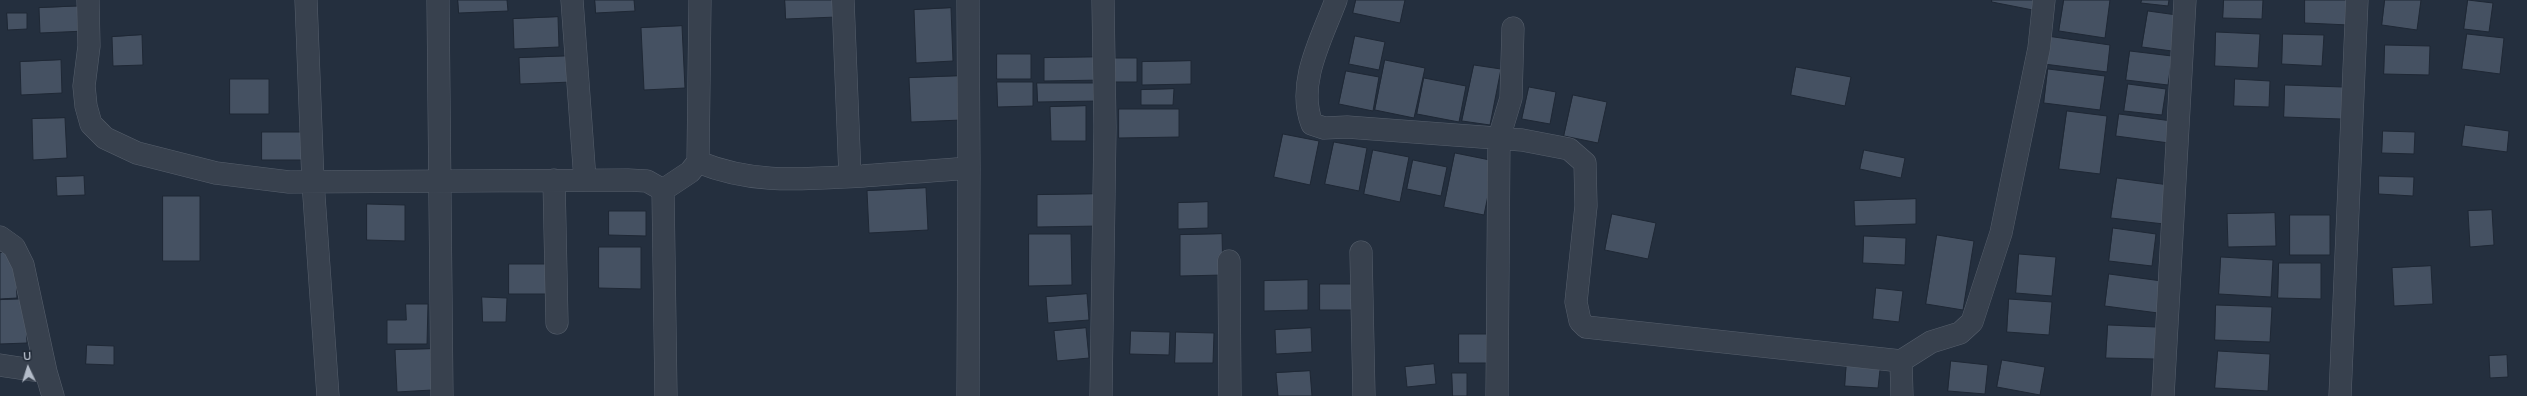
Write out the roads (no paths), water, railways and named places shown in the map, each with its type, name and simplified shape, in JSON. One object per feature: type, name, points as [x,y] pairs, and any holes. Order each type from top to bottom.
[{"type":"street","points":[[88,0],[90,26],[84,86],[86,106],[91,124],[105,138],[137,153],[194,168],[270,180],[313,182],[554,180],[647,181],[663,190]]},
{"type":"street","points":[[306,0],[313,182],[328,396]]},
{"type":"street","points":[[438,0],[442,181],[442,396]]},
{"type":"street","points":[[572,0],[585,180]]},
{"type":"street","points":[[663,190],[690,172],[698,162],[700,0]]},
{"type":"street","points":[[843,0],[850,176]]},
{"type":"street","points":[[968,0],[968,396]]},
{"type":"street","points":[[1101,396],[1105,127],[1103,0]]},
{"type":"street","points":[[1336,0],[1319,40],[1306,94],[1307,111],[1312,124],[1324,128],[1347,127],[1522,140],[1569,149],[1586,162],[1586,198],[1576,302],[1580,321],[1586,327],[1901,361],[1931,342],[1960,333],[1972,322],[2001,233],[2039,48],[2044,0]]},
{"type":"street","points":[[2163,396],[2185,0]]},
{"type":"street","points":[[2340,396],[2357,0]]},
{"type":"street","points":[[1497,396],[1499,138],[1511,98],[1513,28]]},
{"type":"street","points":[[698,162],[720,171],[762,178],[801,181],[850,176],[969,168]]},
{"type":"street","points":[[554,180],[557,323]]},
{"type":"street","points":[[663,190],[666,396]]},
{"type":"street","points":[[0,237],[14,247],[23,265],[46,372],[53,396]]},
{"type":"street","points":[[1362,252],[1364,396]]},
{"type":"street","points":[[1229,261],[1230,396]]},
{"type":"street","points":[[1901,361],[1902,396]]},
{"type":"street","points":[[0,365],[46,372]]}]
